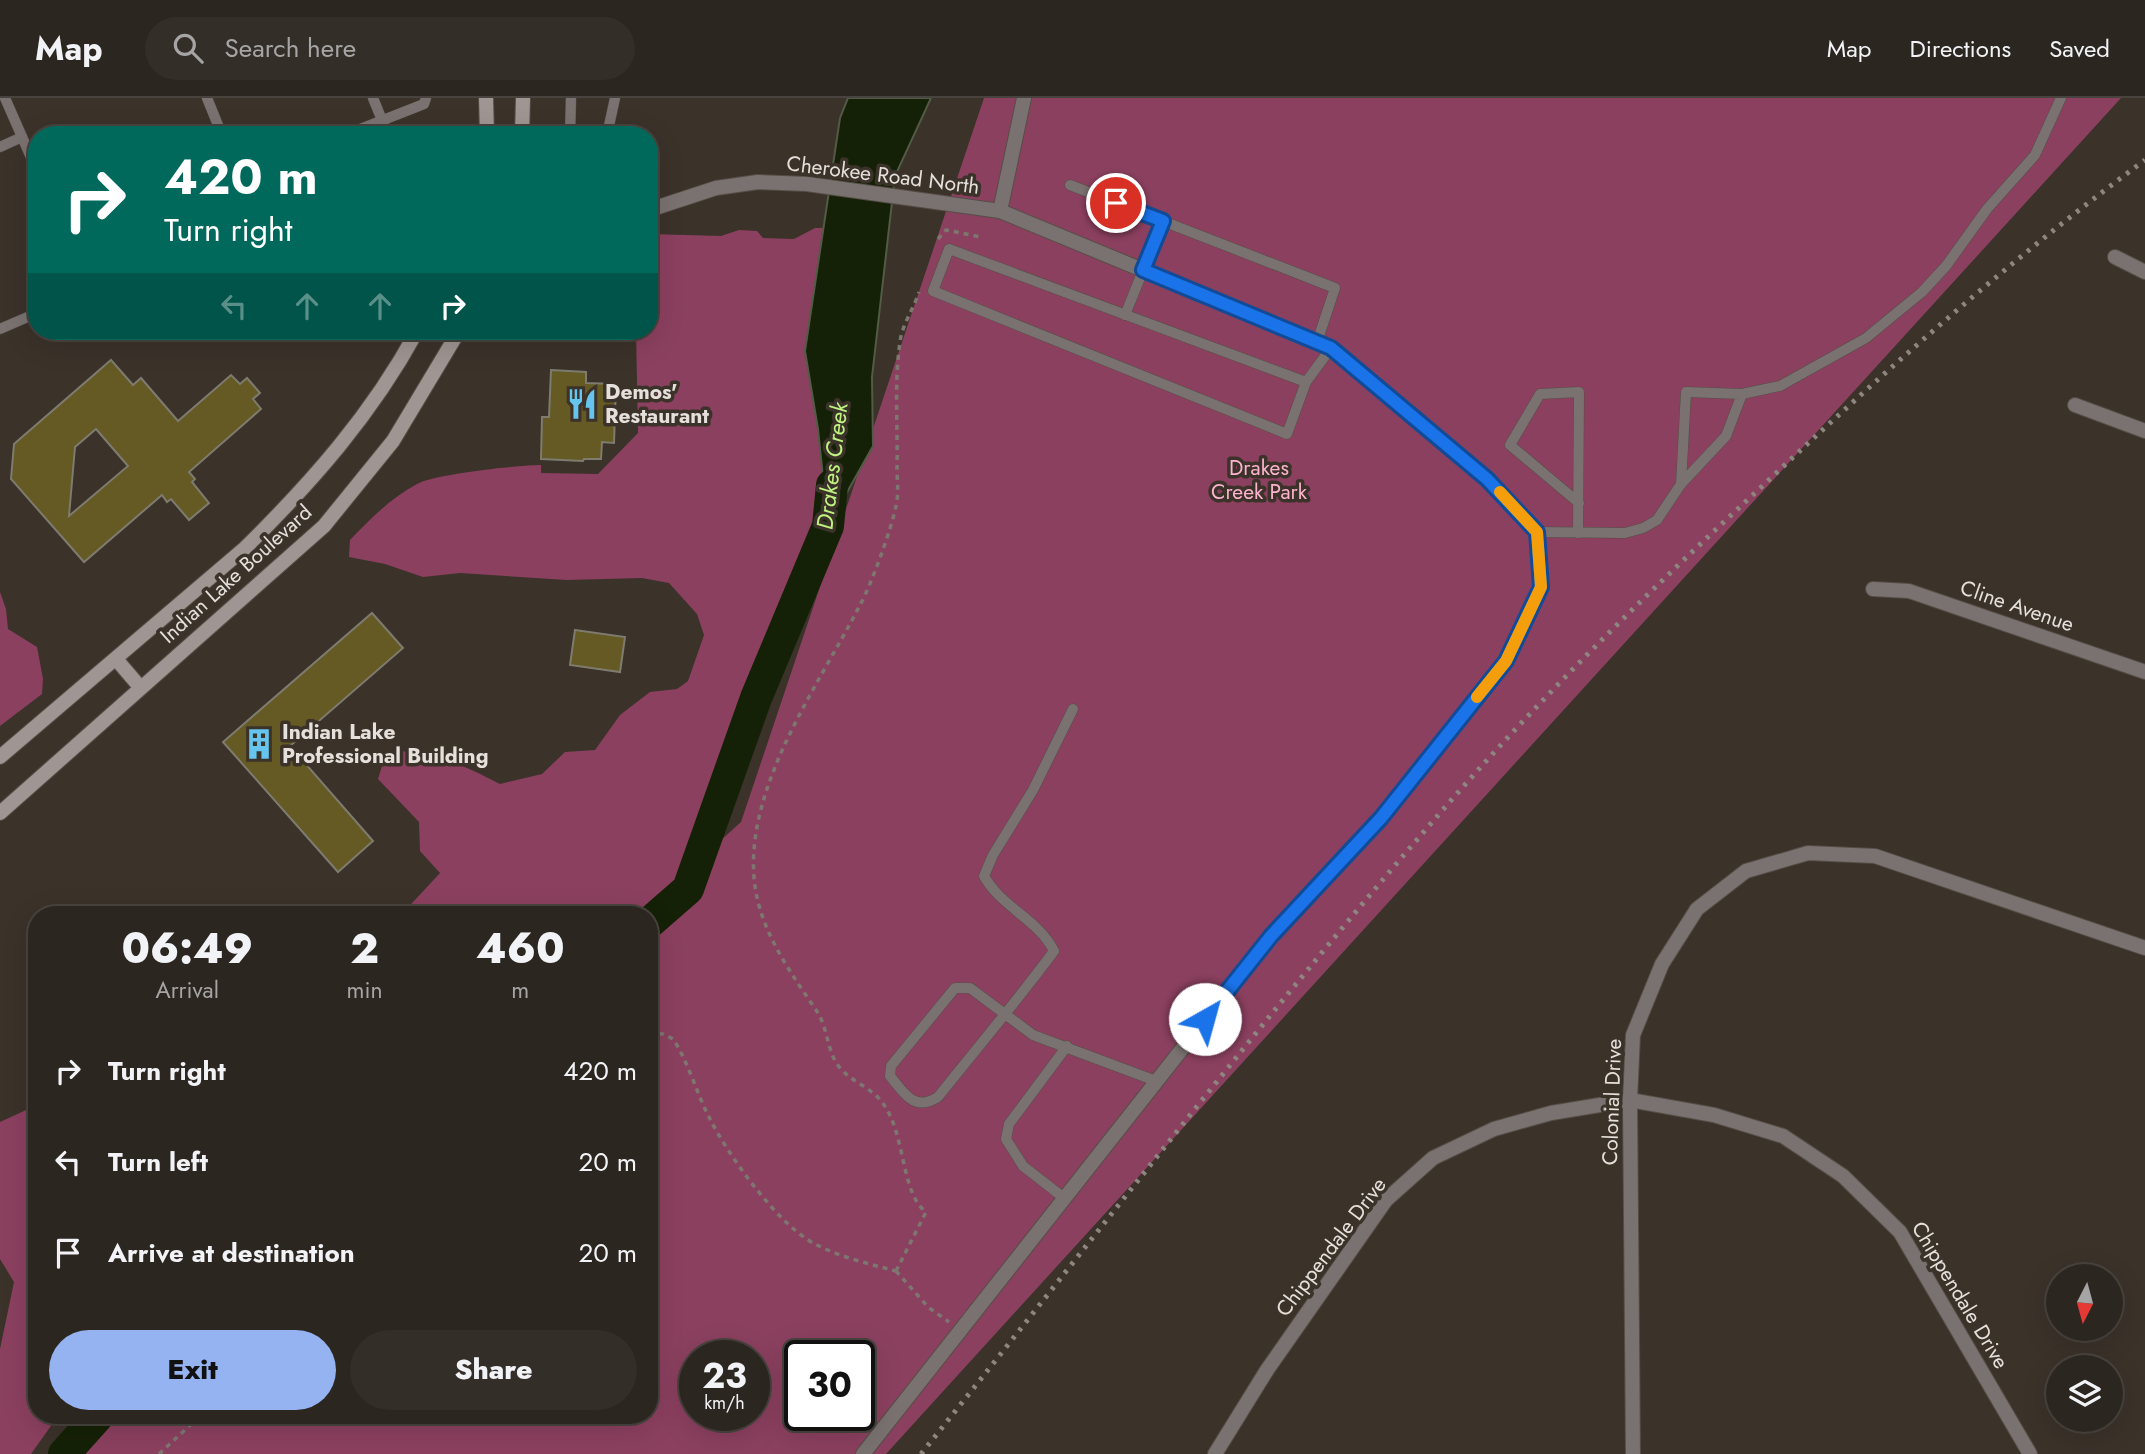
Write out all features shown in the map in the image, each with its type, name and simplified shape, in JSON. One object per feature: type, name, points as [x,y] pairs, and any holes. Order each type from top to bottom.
[{"type":"main road","points":[[486,98],[486,126]]},
{"type":"main road","points":[[522,126],[523,98]]},
{"type":"main road","name":"Indian Lake Boulevard","points":[[0,757],[246,548],[281,513],[362,419],[395,371],[412,340]]},
{"type":"main road","name":"Indian Lake Boulevard","points":[[0,813],[96,731],[140,687],[324,526],[393,441],[454,340]]},
{"type":"main road","points":[[116,659],[140,687]]},
{"type":"street","name":"Cherokee Road North","points":[[658,207],[716,188],[758,182],[807,184],[1000,211],[1024,98]]},
{"type":"street","points":[[863,1454],[1271,936],[1381,818],[1506,661],[1541,587],[1537,532],[1487,479],[1331,348],[1000,211]]},
{"type":"street","points":[[2115,257],[2145,272]]},
{"type":"street","points":[[2075,405],[2145,431]]},
{"type":"street","name":"Cline Avenue","points":[[1873,589],[1909,591],[2145,672]]},
{"type":"street","name":"Colonial Drive","points":[[1633,1454],[1630,1100],[1633,1035],[1662,964],[1696,909],[1746,871],[1808,853],[1875,856],[2145,948]]},
{"type":"street","name":"Chippendale Drive","points":[[1215,1454],[1267,1370],[1387,1200],[1433,1158],[1494,1129],[1551,1114],[1630,1100],[1714,1115],[1783,1136],[1843,1176],[1900,1232],[2031,1454]]},
{"type":"lane","points":[[5,98],[28,151]]},
{"type":"lane","points":[[207,98],[218,126]]},
{"type":"lane","points":[[373,98],[384,126]]},
{"type":"lane","points":[[369,126],[424,104],[426,98]]},
{"type":"lane","points":[[570,126],[571,98]]},
{"type":"lane","points":[[609,126],[615,98]]},
{"type":"lane","points":[[1681,484],[1686,392],[1742,394],[1780,386],[1866,338],[1905,308],[1947,266],[1987,209],[2035,155],[2061,98]]},
{"type":"lane","points":[[0,147],[22,137]]},
{"type":"lane","points":[[1070,185],[1335,288],[1317,342]]},
{"type":"lane","points":[[1125,315],[1163,221]]},
{"type":"lane","points":[[1306,382],[949,249],[933,291],[1287,434],[1306,382],[1331,348]]},
{"type":"lane","points":[[0,329],[28,317]]},
{"type":"lane","points":[[1578,503],[1510,445],[1540,394],[1579,392],[1578,533]]},
{"type":"lane","points":[[1537,532],[1625,533],[1643,528],[1657,520],[1681,484],[1726,436],[1742,394]]},
{"type":"lane","points":[[1073,709],[1033,790],[993,855],[984,876],[994,893],[1037,930],[1054,951],[1005,1014],[938,1097],[926,1104],[918,1104],[890,1076],[891,1066],[955,988],[970,988],[1005,1014],[1033,1035],[1156,1081]]},
{"type":"lane","points":[[1064,1198],[1023,1166],[1006,1139],[1009,1124],[1067,1046]]},
{"type":"path","points":[[937,240],[946,230],[981,237]]},
{"type":"path","points":[[896,1271],[926,1212],[919,1208],[908,1181],[897,1130],[882,1102],[841,1069],[829,1051],[819,1014],[775,947],[760,910],[754,883],[754,859],[771,773],[790,732],[862,602],[897,505],[900,339],[920,288]]},
{"type":"path","points":[[658,1034],[673,1039],[710,1120],[727,1148],[741,1170],[794,1231],[816,1244],[859,1261],[896,1271],[928,1307],[962,1328]]},
{"type":"path","points":[[159,1454],[191,1424]]},
{"type":"green space","name":"Drakes Creek Park","points":[[984,98],[2121,98],[886,1454],[50,1454],[63,1433],[73,1424],[658,1424],[658,906],[409,906],[440,873],[420,851],[419,822],[378,779],[387,750],[419,753],[445,760],[500,784],[542,774],[565,752],[595,750],[620,715],[650,692],[677,689],[688,681],[704,635],[697,614],[669,583],[642,578],[567,580],[460,573],[423,577],[385,564],[349,557],[350,540],[390,502],[427,480],[478,471],[541,465],[541,473],[598,474],[638,433],[636,340],[658,340],[658,234],[721,236],[739,230],[757,231],[763,238],[794,239],[815,228],[824,228],[805,351],[818,429],[828,526],[756,698],[699,860],[741,822]]},
{"type":"green space","points":[[0,592],[6,609],[8,629],[37,647],[43,679],[42,694],[0,726]]},
{"type":"green space","points":[[28,1109],[28,1424],[52,1424],[31,1454],[0,1454],[0,1349],[14,1282],[0,1259],[0,1122]]},
{"type":"water","points":[[848,98],[931,98],[895,176],[872,377],[873,446],[828,526],[818,429],[805,351],[840,118]]},
{"type":"building","points":[[111,360],[133,385],[141,378],[178,421],[231,375],[240,384],[247,378],[260,393],[253,399],[261,409],[189,472],[195,479],[192,482],[209,503],[189,520],[171,499],[167,502],[162,495],[84,562],[11,479],[14,444]],"holes":[[[96,429],[128,466],[69,516],[75,447]]]},
{"type":"building","name":"Demos' Restaurant","points":[[551,370],[586,372],[586,383],[616,384],[614,443],[602,442],[601,459],[541,459],[542,417],[549,417]]},
{"type":"building","name":"Indian Lake Professional Building","points":[[372,613],[403,648],[290,746],[373,841],[338,872],[223,742]]},
{"type":"building","points":[[575,630],[625,637],[620,672],[570,665]]},
{"type":"waterway","name":"Drakes Creek","points":[[658,915],[688,889],[756,698],[828,526],[832,485]]},
{"type":"waterway","name":"Drakes Creek","points":[[64,1454],[91,1424]]},
{"type":"railway","points":[[921,1454],[1312,964],[1447,805],[1521,724],[1597,644],[1676,567],[1850,405],[1994,279],[2145,160]]},
{"type":"slow traffic","points":[[1477,697],[1506,661],[1541,587],[1537,532],[1500,492]]},
{"type":"place","name":"Demos' Restaurant","points":[[582,404]]},
{"type":"place","name":"Indian Lake Professional Building","points":[[259,744]]},
{"type":"route","points":[[1116,203],[1163,221],[1143,270],[1331,348],[1487,479],[1537,532],[1541,587],[1506,661],[1381,818],[1271,936],[1205,1019]]}]
